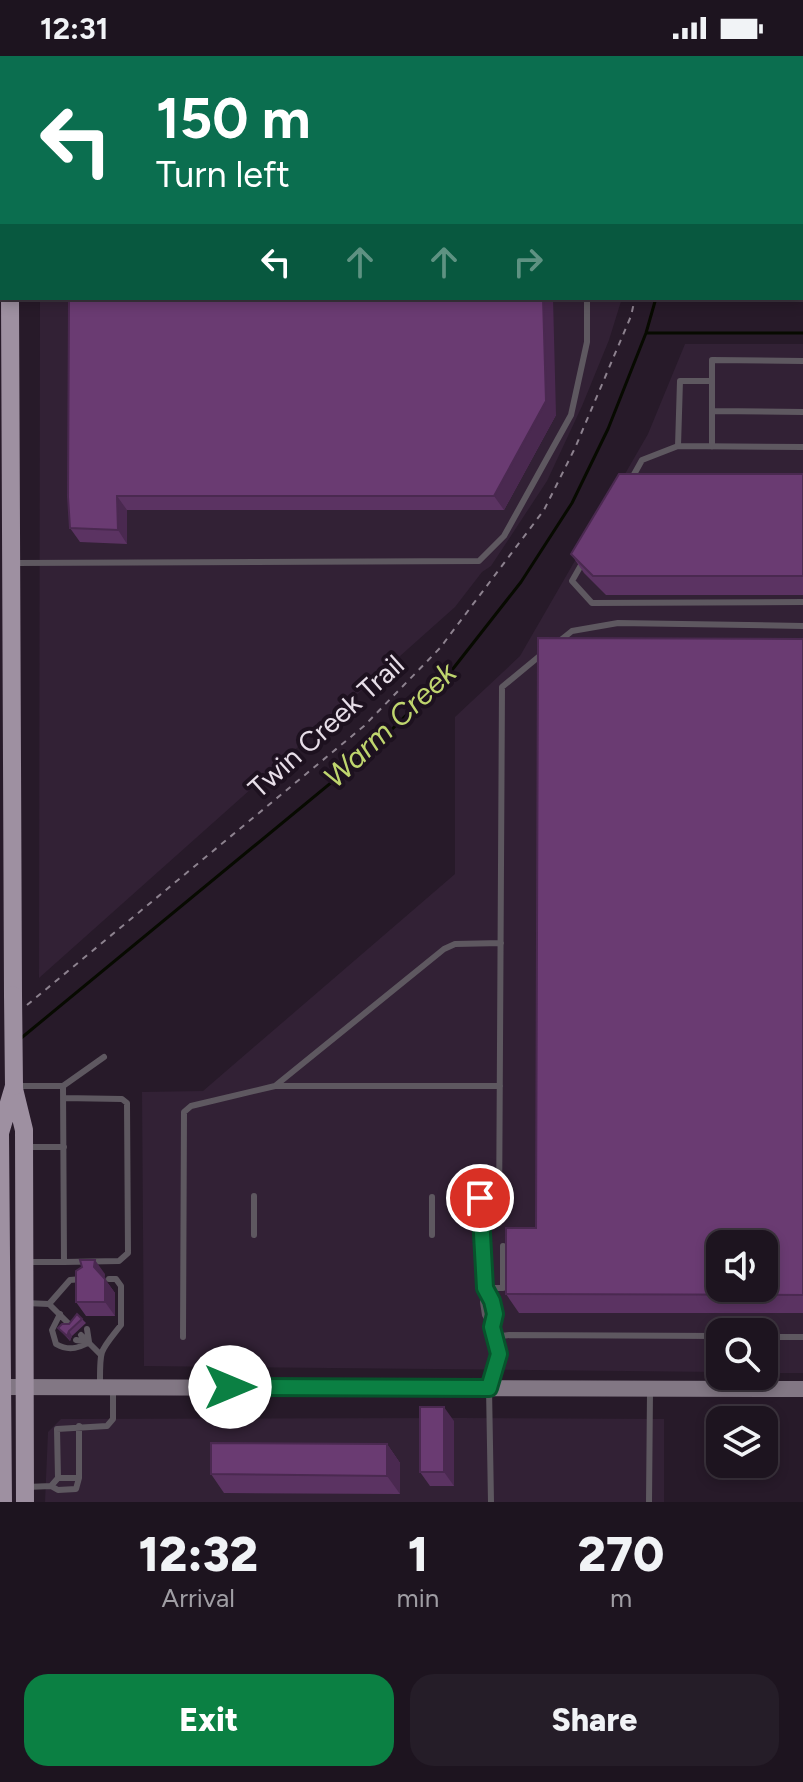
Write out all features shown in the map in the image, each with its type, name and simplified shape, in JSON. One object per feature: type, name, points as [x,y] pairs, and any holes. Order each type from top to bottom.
[{"type":"main road","points":[[3,1502],[0,1133],[14,1086],[18,1001],[6,854],[11,563],[10,300]]},
{"type":"main road","points":[[14,1086],[24,1130],[25,1494]]},
{"type":"main road","points":[[0,1133],[12,1138],[12,1243],[25,1262]]},
{"type":"main road","points":[[2,1387],[803,1389]]},
{"type":"lane","points":[[11,563],[479,561],[504,536],[571,415],[587,342],[587,300]]},
{"type":"lane","points":[[712,447],[712,360],[803,361]]},
{"type":"lane","points":[[678,446],[680,381],[712,381]]},
{"type":"lane","points":[[713,411],[803,412]]},
{"type":"lane","points":[[627,487],[642,460],[678,446],[803,447]]},
{"type":"lane","points":[[588,554],[572,581],[592,603],[803,602]]},
{"type":"lane","points":[[499,1223],[502,687],[572,631],[618,623],[803,626]]},
{"type":"lane","points":[[275,1086],[444,949],[455,944],[501,943]]},
{"type":"lane","points":[[14,1086],[63,1086],[104,1057]]},
{"type":"lane","points":[[63,1086],[64,1262]]},
{"type":"lane","points":[[183,1337],[184,1112],[191,1106],[275,1086],[500,1086]]},
{"type":"lane","points":[[25,1262],[119,1261],[128,1253],[127,1103],[122,1099],[63,1098]]},
{"type":"lane","points":[[24,1147],[64,1147]]},
{"type":"lane","points":[[254,1196],[254,1235]]},
{"type":"lane","points":[[432,1197],[432,1235]]},
{"type":"lane","points":[[480,1198],[483,1302],[499,1354],[489,1388],[491,1502]]},
{"type":"lane","points":[[485,1290],[503,1288],[503,1246]]},
{"type":"lane","points":[[49,1304],[70,1280],[86,1279]]},
{"type":"lane","points":[[100,1354],[107,1338],[121,1325],[121,1286],[116,1279],[109,1279]]},
{"type":"lane","points":[[25,1303],[49,1304],[67,1326]]},
{"type":"lane","points":[[60,1314],[75,1317]]},
{"type":"lane","points":[[60,1314],[52,1330],[56,1344],[78,1349],[89,1342]]},
{"type":"lane","points":[[25,1494],[51,1486],[58,1478],[57,1429],[107,1426],[113,1419],[100,1354],[81,1335],[89,1342]]},
{"type":"lane","points":[[494,1337],[706,1336]]},
{"type":"lane","points":[[778,1337],[803,1337]]},
{"type":"lane","points":[[649,1502],[650,1389]]},
{"type":"lane","points":[[51,1486],[58,1490],[76,1489],[79,1478],[79,1426]]},
{"type":"lane","points":[[58,1478],[79,1478]]},
{"type":"path","name":"Twin Creek Trail","points":[[18,1001],[364,726],[440,648],[544,510],[575,448],[631,316],[635,300]]},
{"type":"shaded area","points":[[40,300],[621,300],[582,406],[547,481],[491,566],[482,572],[455,607],[39,978]]},
{"type":"shaded area","points":[[685,344],[803,344],[803,1373],[778,1373],[778,1318],[706,1318],[706,1372],[144,1366],[142,1092],[203,1091],[455,874],[455,717],[520,656],[648,434]]},
{"type":"shaded area","points":[[61,1419],[664,1419],[664,1502],[45,1502],[48,1432]]},
{"type":"building","points":[[69,300],[543,300],[546,401],[494,496],[117,496],[118,530],[70,528]]},
{"type":"building","points":[[619,474],[803,474],[803,576],[593,576],[571,554]]},
{"type":"building","points":[[538,638],[803,639],[803,1295],[778,1295],[778,1230],[706,1230],[706,1295],[506,1294],[506,1228],[536,1228]]},
{"type":"building","points":[[80,1260],[95,1260],[94,1267],[105,1279],[105,1302],[76,1302],[76,1271],[82,1267]]},
{"type":"building","points":[[77,1314],[82,1319],[67,1336],[58,1328],[69,1324]]},
{"type":"building","points":[[420,1407],[444,1407],[444,1472],[420,1472]]},
{"type":"building","points":[[211,1443],[387,1444],[387,1476],[211,1474]]},
{"type":"waterway","name":"Warm Creek","points":[[20,1039],[372,749],[452,670],[521,582],[572,503],[608,429],[646,333],[655,300]]},
{"type":"waterway","points":[[647,333],[803,333]]},
{"type":"route","points":[[230,1387],[489,1388],[499,1354],[492,1327],[495,1314],[485,1288],[480,1198]]}]
